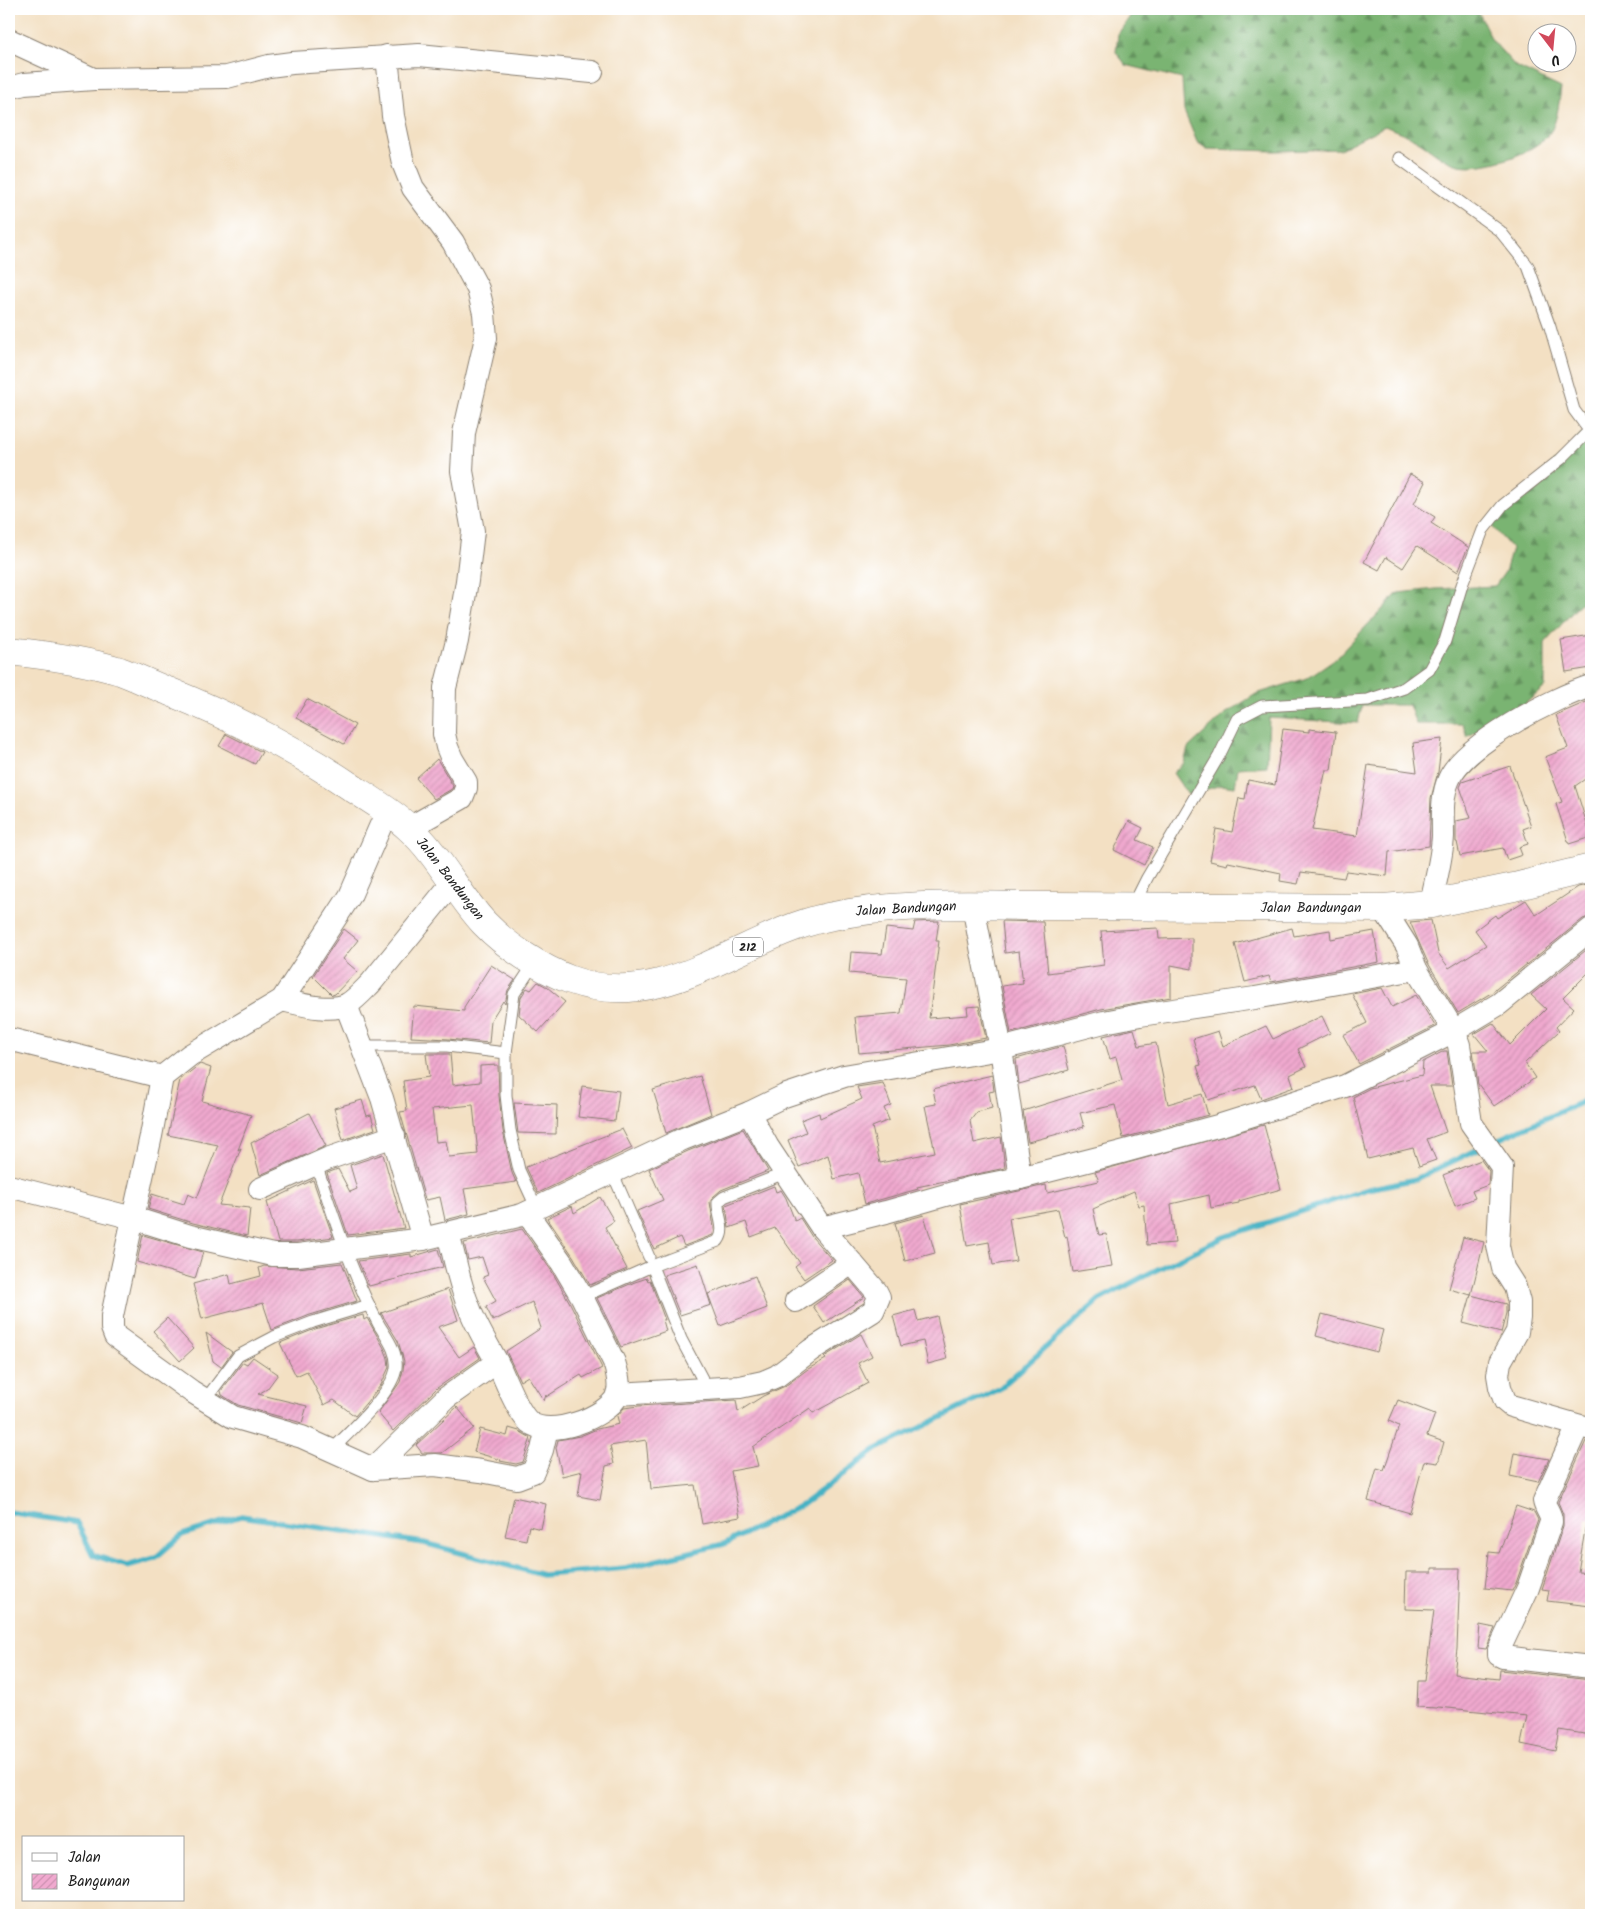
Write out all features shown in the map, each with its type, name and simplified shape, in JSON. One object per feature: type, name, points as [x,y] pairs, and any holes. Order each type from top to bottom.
[{"type":"main road","name":"Jalan Bandungan","points":[[9,652],[50,655],[119,671],[258,731],[327,770],[410,828],[484,923],[504,940],[535,962],[574,981],[609,988],[648,986],[683,977],[799,924],[871,908],[972,906],[1384,908],[1431,904],[1514,887],[1591,868]]},
{"type":"street","points":[[9,40],[94,79]]},
{"type":"street","points":[[9,88],[24,84],[94,79],[227,76],[292,62],[420,55],[592,72]]},
{"type":"street","points":[[387,56],[392,116],[403,163],[413,188],[454,242],[478,289],[484,313],[486,338],[464,433],[462,471],[473,531],[457,641],[446,688],[444,734],[452,760],[466,782],[466,788],[462,798],[410,828]]},
{"type":"street","points":[[1431,904],[1443,837],[1442,813],[1448,780],[1460,762],[1476,748],[1517,721],[1566,695],[1591,686]]},
{"type":"street","points":[[387,811],[350,896],[282,1000],[190,1055],[162,1077],[151,1136],[115,1296],[112,1328],[115,1336],[191,1392],[242,1421],[302,1437],[373,1469],[435,1465],[517,1478],[533,1472],[542,1450],[547,1428]]},
{"type":"street","points":[[282,1000],[321,1008],[346,1005],[358,997],[453,882]]},
{"type":"street","points":[[972,906],[1001,1050],[1020,1178]]},
{"type":"street","points":[[1384,908],[1407,946],[1416,969],[1454,1031],[1459,1045],[1471,1123],[1502,1167],[1498,1246],[1503,1268],[1515,1287],[1519,1302],[1519,1318],[1516,1332],[1500,1362],[1498,1375],[1505,1401],[1511,1406],[1585,1428],[1544,1501],[1546,1510],[1550,1514],[1551,1522],[1528,1588],[1499,1655],[1591,1668]]},
{"type":"street","points":[[822,1228],[970,1188],[1020,1178],[1221,1125],[1345,1086],[1454,1031],[1511,996],[1591,929]]},
{"type":"street","points":[[9,1186],[133,1218],[190,1236],[273,1255],[298,1255],[423,1239],[532,1211],[683,1139],[749,1113],[784,1096],[844,1076],[1001,1050],[1104,1022],[1140,1015],[1255,998],[1416,969]]},
{"type":"street","points":[[346,1005],[382,1098],[423,1239]]},
{"type":"street","points":[[9,1039],[162,1077]]},
{"type":"street","points":[[617,1394],[740,1387],[763,1382],[776,1376],[812,1350],[873,1311],[879,1297],[822,1228],[768,1147],[749,1113]]},
{"type":"street","points":[[260,1188],[316,1164],[394,1136]]},
{"type":"street","points":[[448,1234],[468,1306],[513,1397],[529,1422],[539,1427],[547,1428],[567,1425],[595,1416],[611,1405],[617,1394],[617,1373],[614,1362],[582,1297],[532,1211]]},
{"type":"street","points":[[796,1301],[852,1263]]},
{"type":"street","points":[[373,1469],[446,1398],[497,1362]]},
{"type":"lane","points":[[1133,906],[1147,878],[1219,756],[1237,719],[1262,706],[1368,700],[1404,688],[1428,670],[1445,641],[1462,585],[1483,530],[1503,505],[1562,459],[1591,431],[1574,410],[1550,327],[1528,266],[1500,231],[1399,158]]},
{"type":"lane","points":[[532,1211],[519,1170],[510,1130],[506,1095],[506,1053],[514,994],[535,962]]},
{"type":"lane","points":[[362,1046],[447,1046],[506,1053]]},
{"type":"lane","points":[[316,1164],[344,1248],[369,1305],[396,1356],[396,1370],[388,1387],[369,1412],[331,1451]]},
{"type":"lane","points":[[582,1297],[650,1262],[718,1241],[722,1235],[722,1226],[718,1202],[785,1173]]},
{"type":"lane","points":[[613,1174],[681,1340],[707,1388]]},
{"type":"lane","points":[[205,1400],[238,1356],[274,1337],[369,1305]]},
{"type":"green space","points":[[1135,9],[1477,9],[1492,40],[1515,66],[1561,88],[1557,114],[1552,129],[1536,145],[1510,158],[1483,165],[1470,166],[1453,163],[1412,138],[1385,126],[1340,149],[1275,151],[1207,149],[1197,142],[1184,111],[1182,79],[1126,65],[1116,52],[1118,34]]},
{"type":"green space","points":[[1591,425],[1591,595],[1585,598],[1545,643],[1545,687],[1526,703],[1467,737],[1463,724],[1416,724],[1409,705],[1362,705],[1358,723],[1269,718],[1267,766],[1238,768],[1235,787],[1221,785],[1188,795],[1173,773],[1184,763],[1188,748],[1225,714],[1256,694],[1307,678],[1336,658],[1398,593],[1495,586],[1505,572],[1512,549],[1491,525]]},
{"type":"building","points":[[1410,474],[1425,482],[1414,504],[1435,517],[1431,523],[1468,547],[1458,572],[1417,546],[1403,568],[1386,557],[1379,570],[1364,562]]},
{"type":"building","points":[[1591,635],[1591,668],[1566,672],[1561,640]]},
{"type":"building","points":[[307,699],[355,725],[344,744],[296,718]]},
{"type":"building","points":[[1591,700],[1591,775],[1575,786],[1591,837],[1569,844],[1556,804],[1562,802],[1545,757],[1568,748],[1556,715]]},
{"type":"building","points":[[1283,729],[1309,732],[1309,729],[1336,732],[1331,770],[1326,770],[1312,830],[1357,836],[1368,765],[1417,772],[1413,743],[1442,739],[1438,772],[1431,798],[1429,846],[1389,852],[1387,876],[1346,871],[1344,878],[1301,872],[1298,884],[1280,881],[1281,873],[1228,862],[1227,865],[1210,861],[1216,829],[1232,832],[1239,798],[1245,799],[1248,780],[1275,785]]},
{"type":"building","points":[[226,734],[262,752],[255,764],[219,746]]},
{"type":"building","points":[[437,759],[453,786],[452,789],[434,799],[416,778]]},
{"type":"building","points":[[1510,766],[1531,826],[1523,829],[1528,844],[1519,847],[1522,855],[1507,860],[1503,848],[1460,856],[1456,842],[1456,821],[1471,818],[1460,787],[1462,782]]},
{"type":"building","points":[[1129,821],[1143,828],[1137,840],[1153,847],[1144,865],[1114,850]]},
{"type":"building","points":[[1591,884],[1591,916],[1583,919],[1491,993],[1458,1013],[1428,963],[1410,922],[1431,920],[1438,953],[1449,968],[1486,945],[1475,930],[1495,915],[1497,918],[1526,900],[1536,915],[1578,887]]},
{"type":"building","points":[[939,921],[936,941],[939,941],[929,1018],[968,1015],[967,1007],[979,1006],[986,1038],[949,1045],[859,1053],[855,1017],[901,1013],[906,978],[849,973],[851,952],[882,954],[886,928],[913,931],[915,922]]},
{"type":"building","points":[[1002,921],[1043,922],[1048,973],[1104,965],[1101,931],[1158,928],[1159,939],[1192,938],[1192,969],[1171,965],[1171,997],[1101,1009],[1011,1033],[1002,986],[1023,983],[1019,951],[1005,953]]},
{"type":"building","points":[[1292,928],[1294,936],[1330,930],[1331,939],[1374,931],[1379,962],[1271,982],[1269,976],[1245,982],[1235,944]]},
{"type":"building","points":[[344,929],[358,940],[343,959],[357,971],[332,995],[313,976]]},
{"type":"building","points":[[1591,946],[1591,970],[1563,998],[1574,1008],[1556,1027],[1559,1031],[1525,1063],[1535,1078],[1494,1106],[1478,1084],[1473,1051],[1488,1051],[1474,1034],[1493,1023],[1510,1045],[1546,1009],[1531,995]]},
{"type":"building","points":[[491,965],[515,980],[508,990],[505,1004],[503,1001],[491,1020],[489,1043],[411,1037],[414,1006],[464,1011],[464,1007]]},
{"type":"building","points":[[538,982],[565,1002],[538,1032],[519,1015],[521,997],[527,988],[531,990]]},
{"type":"building","points":[[1382,988],[1392,1007],[1416,995],[1435,1026],[1359,1064],[1343,1035],[1367,1023],[1352,994]]},
{"type":"building","points":[[1322,1016],[1330,1033],[1298,1049],[1306,1067],[1290,1075],[1294,1087],[1261,1099],[1255,1085],[1208,1100],[1197,1066],[1201,1065],[1193,1039],[1218,1031],[1223,1046],[1266,1026],[1273,1039]]},
{"type":"building","points":[[1134,1029],[1139,1046],[1156,1043],[1168,1104],[1202,1094],[1208,1115],[1123,1138],[1115,1105],[1080,1113],[1084,1127],[1028,1142],[1023,1111],[1122,1080],[1116,1057],[1110,1059],[1103,1036]]},
{"type":"building","points":[[1063,1046],[1069,1070],[1019,1084],[1016,1059]]},
{"type":"building","points":[[1447,1051],[1452,1086],[1430,1086],[1446,1132],[1427,1139],[1436,1160],[1419,1166],[1413,1148],[1368,1159],[1353,1097],[1370,1088],[1422,1075],[1423,1062]]},
{"type":"building","points":[[426,1054],[450,1054],[453,1085],[480,1082],[480,1066],[498,1065],[503,1131],[512,1173],[516,1182],[464,1189],[469,1214],[445,1220],[440,1197],[425,1199],[400,1112],[407,1111],[403,1081],[429,1077]],"holes":[[[473,1105],[478,1154],[449,1157],[446,1141],[436,1142],[432,1109]]]},
{"type":"building","points":[[200,1064],[211,1068],[202,1101],[251,1115],[238,1150],[241,1148],[219,1205],[250,1208],[247,1236],[193,1223],[148,1209],[152,1194],[184,1204],[188,1194],[197,1198],[218,1145],[168,1135],[180,1080]]},
{"type":"building","points":[[992,1075],[994,1091],[989,1092],[992,1108],[977,1112],[970,1121],[974,1143],[1001,1137],[1005,1168],[917,1187],[918,1189],[865,1204],[858,1173],[834,1179],[828,1155],[799,1167],[788,1140],[806,1132],[801,1120],[819,1113],[820,1118],[862,1099],[857,1087],[883,1083],[891,1105],[884,1108],[889,1120],[872,1127],[880,1163],[935,1152],[925,1106],[936,1104],[933,1089]]},
{"type":"building","points":[[700,1076],[711,1114],[666,1133],[653,1090]]},
{"type":"building","points":[[582,1086],[619,1091],[615,1121],[578,1117]]},
{"type":"building","points":[[362,1100],[367,1116],[371,1115],[375,1129],[343,1140],[334,1108]]},
{"type":"building","points":[[514,1103],[557,1105],[556,1134],[518,1133]]},
{"type":"building","points":[[309,1113],[326,1146],[260,1175],[251,1143]]},
{"type":"building","points":[[1264,1125],[1281,1189],[1239,1201],[1239,1203],[1211,1208],[1209,1195],[1171,1204],[1175,1243],[1147,1245],[1144,1205],[1139,1206],[1134,1191],[1093,1209],[1099,1235],[1106,1234],[1112,1266],[1073,1272],[1067,1236],[1065,1237],[1058,1209],[1009,1218],[1016,1261],[993,1265],[989,1242],[967,1246],[960,1204],[1046,1185],[1047,1193],[1099,1181],[1095,1172]]},
{"type":"building","points":[[622,1129],[632,1148],[538,1193],[526,1167]]},
{"type":"building","points":[[743,1129],[768,1171],[721,1190],[713,1197],[710,1202],[714,1228],[713,1235],[684,1246],[680,1237],[654,1249],[637,1211],[663,1200],[649,1169]]},
{"type":"building","points":[[383,1154],[404,1228],[348,1235],[327,1173],[338,1169],[350,1192],[357,1189],[350,1165]]},
{"type":"building","points":[[1481,1160],[1489,1171],[1488,1185],[1472,1191],[1475,1198],[1455,1206],[1443,1175]]},
{"type":"building","points":[[313,1180],[333,1237],[297,1242],[278,1242],[267,1202]]},
{"type":"building","points":[[774,1186],[776,1192],[781,1190],[786,1198],[795,1221],[800,1218],[812,1237],[832,1260],[804,1279],[795,1267],[800,1263],[775,1228],[751,1237],[746,1222],[729,1228],[726,1205]]},
{"type":"building","points":[[600,1197],[614,1221],[605,1227],[627,1269],[590,1285],[547,1218],[572,1206],[574,1213]]},
{"type":"building","points":[[924,1215],[935,1253],[905,1261],[895,1223]]},
{"type":"building","points":[[522,1229],[551,1270],[570,1303],[602,1368],[583,1378],[581,1375],[546,1397],[546,1395],[544,1401],[528,1376],[520,1381],[506,1351],[541,1328],[532,1302],[493,1321],[486,1307],[496,1301],[483,1277],[488,1275],[482,1257],[468,1260],[464,1243]]},
{"type":"building","points":[[143,1235],[203,1252],[195,1279],[137,1262]]},
{"type":"building","points":[[1463,1237],[1484,1242],[1471,1295],[1449,1289]]},
{"type":"building","points":[[438,1249],[443,1267],[369,1286],[358,1261],[411,1254],[411,1257]]},
{"type":"building","points":[[342,1263],[357,1301],[310,1315],[272,1330],[263,1303],[202,1319],[193,1284],[229,1274],[231,1284],[261,1276],[259,1268],[264,1266],[298,1268]]},
{"type":"building","points":[[698,1264],[711,1305],[680,1315],[664,1275]]},
{"type":"building","points":[[755,1276],[767,1308],[720,1326],[708,1294]]},
{"type":"building","points":[[647,1278],[648,1281],[650,1280],[665,1320],[663,1320],[666,1331],[621,1347],[597,1298]]},
{"type":"building","points":[[850,1280],[864,1297],[824,1323],[813,1306]]},
{"type":"building","points":[[448,1289],[458,1320],[438,1327],[459,1357],[474,1347],[480,1358],[437,1388],[393,1431],[378,1413],[400,1382],[404,1361],[398,1341],[381,1313]]},
{"type":"building","points":[[1471,1295],[1506,1304],[1506,1313],[1501,1333],[1463,1323]]},
{"type":"building","points":[[915,1310],[918,1321],[937,1316],[947,1359],[928,1364],[923,1341],[901,1346],[893,1316]]},
{"type":"building","points":[[1322,1314],[1383,1330],[1377,1352],[1316,1336]]},
{"type":"building","points":[[363,1315],[364,1320],[367,1318],[384,1348],[389,1367],[381,1385],[355,1416],[334,1400],[324,1405],[307,1371],[296,1376],[280,1343],[315,1329]]},
{"type":"building","points":[[167,1318],[194,1348],[180,1361],[153,1331]]},
{"type":"building","points":[[206,1333],[232,1352],[221,1367],[213,1361]]},
{"type":"building","points":[[861,1334],[872,1356],[858,1363],[868,1383],[813,1413],[810,1408],[753,1447],[758,1466],[731,1471],[740,1517],[702,1524],[695,1485],[651,1489],[646,1440],[610,1446],[614,1464],[606,1466],[600,1500],[578,1496],[582,1471],[562,1476],[556,1448],[558,1440],[580,1436],[597,1429],[619,1424],[617,1416],[624,1408],[736,1400],[738,1412],[763,1396],[785,1386],[808,1369],[826,1359],[824,1357]]},
{"type":"building","points":[[253,1357],[278,1374],[267,1389],[258,1394],[307,1406],[302,1423],[238,1405],[222,1395],[221,1391],[243,1362],[247,1364]]},
{"type":"building","points":[[1398,1400],[1435,1414],[1427,1436],[1444,1442],[1438,1463],[1424,1461],[1410,1513],[1368,1501],[1377,1468],[1384,1470],[1399,1426],[1389,1421]]},
{"type":"building","points":[[457,1407],[474,1428],[442,1453],[422,1453],[416,1445]]},
{"type":"building","points":[[509,1428],[531,1438],[523,1462],[516,1464],[500,1461],[474,1452],[480,1429],[507,1436]]},
{"type":"building","points":[[1586,1441],[1591,1442],[1591,1519],[1587,1518],[1578,1572],[1591,1573],[1591,1606],[1547,1601],[1549,1590],[1542,1589],[1563,1526],[1563,1514],[1558,1502]]},
{"type":"building","points":[[1514,1453],[1549,1459],[1538,1482],[1510,1476]]},
{"type":"building","points":[[514,1497],[546,1504],[541,1529],[529,1526],[526,1540],[505,1536]]},
{"type":"building","points":[[1516,1506],[1534,1512],[1538,1520],[1516,1583],[1512,1591],[1485,1588],[1489,1552],[1499,1553]]},
{"type":"building","points":[[1432,1568],[1460,1568],[1457,1649],[1454,1674],[1499,1679],[1500,1670],[1591,1680],[1591,1735],[1559,1730],[1555,1751],[1521,1744],[1527,1716],[1438,1707],[1417,1707],[1418,1681],[1425,1681],[1434,1610],[1405,1609],[1406,1572],[1432,1572]]},
{"type":"building","points":[[1480,1625],[1495,1628],[1486,1649],[1478,1648]]},
{"type":"waterway","points":[[1490,1143],[1591,1098]]},
{"type":"waterway","points":[[9,1512],[77,1523],[93,1555],[127,1566],[155,1558],[182,1535],[241,1516],[424,1543],[543,1575],[625,1568],[724,1544],[802,1505],[877,1449],[999,1389],[1099,1300],[1152,1272],[1224,1237],[1368,1189],[1416,1179],[1482,1147]]}]
